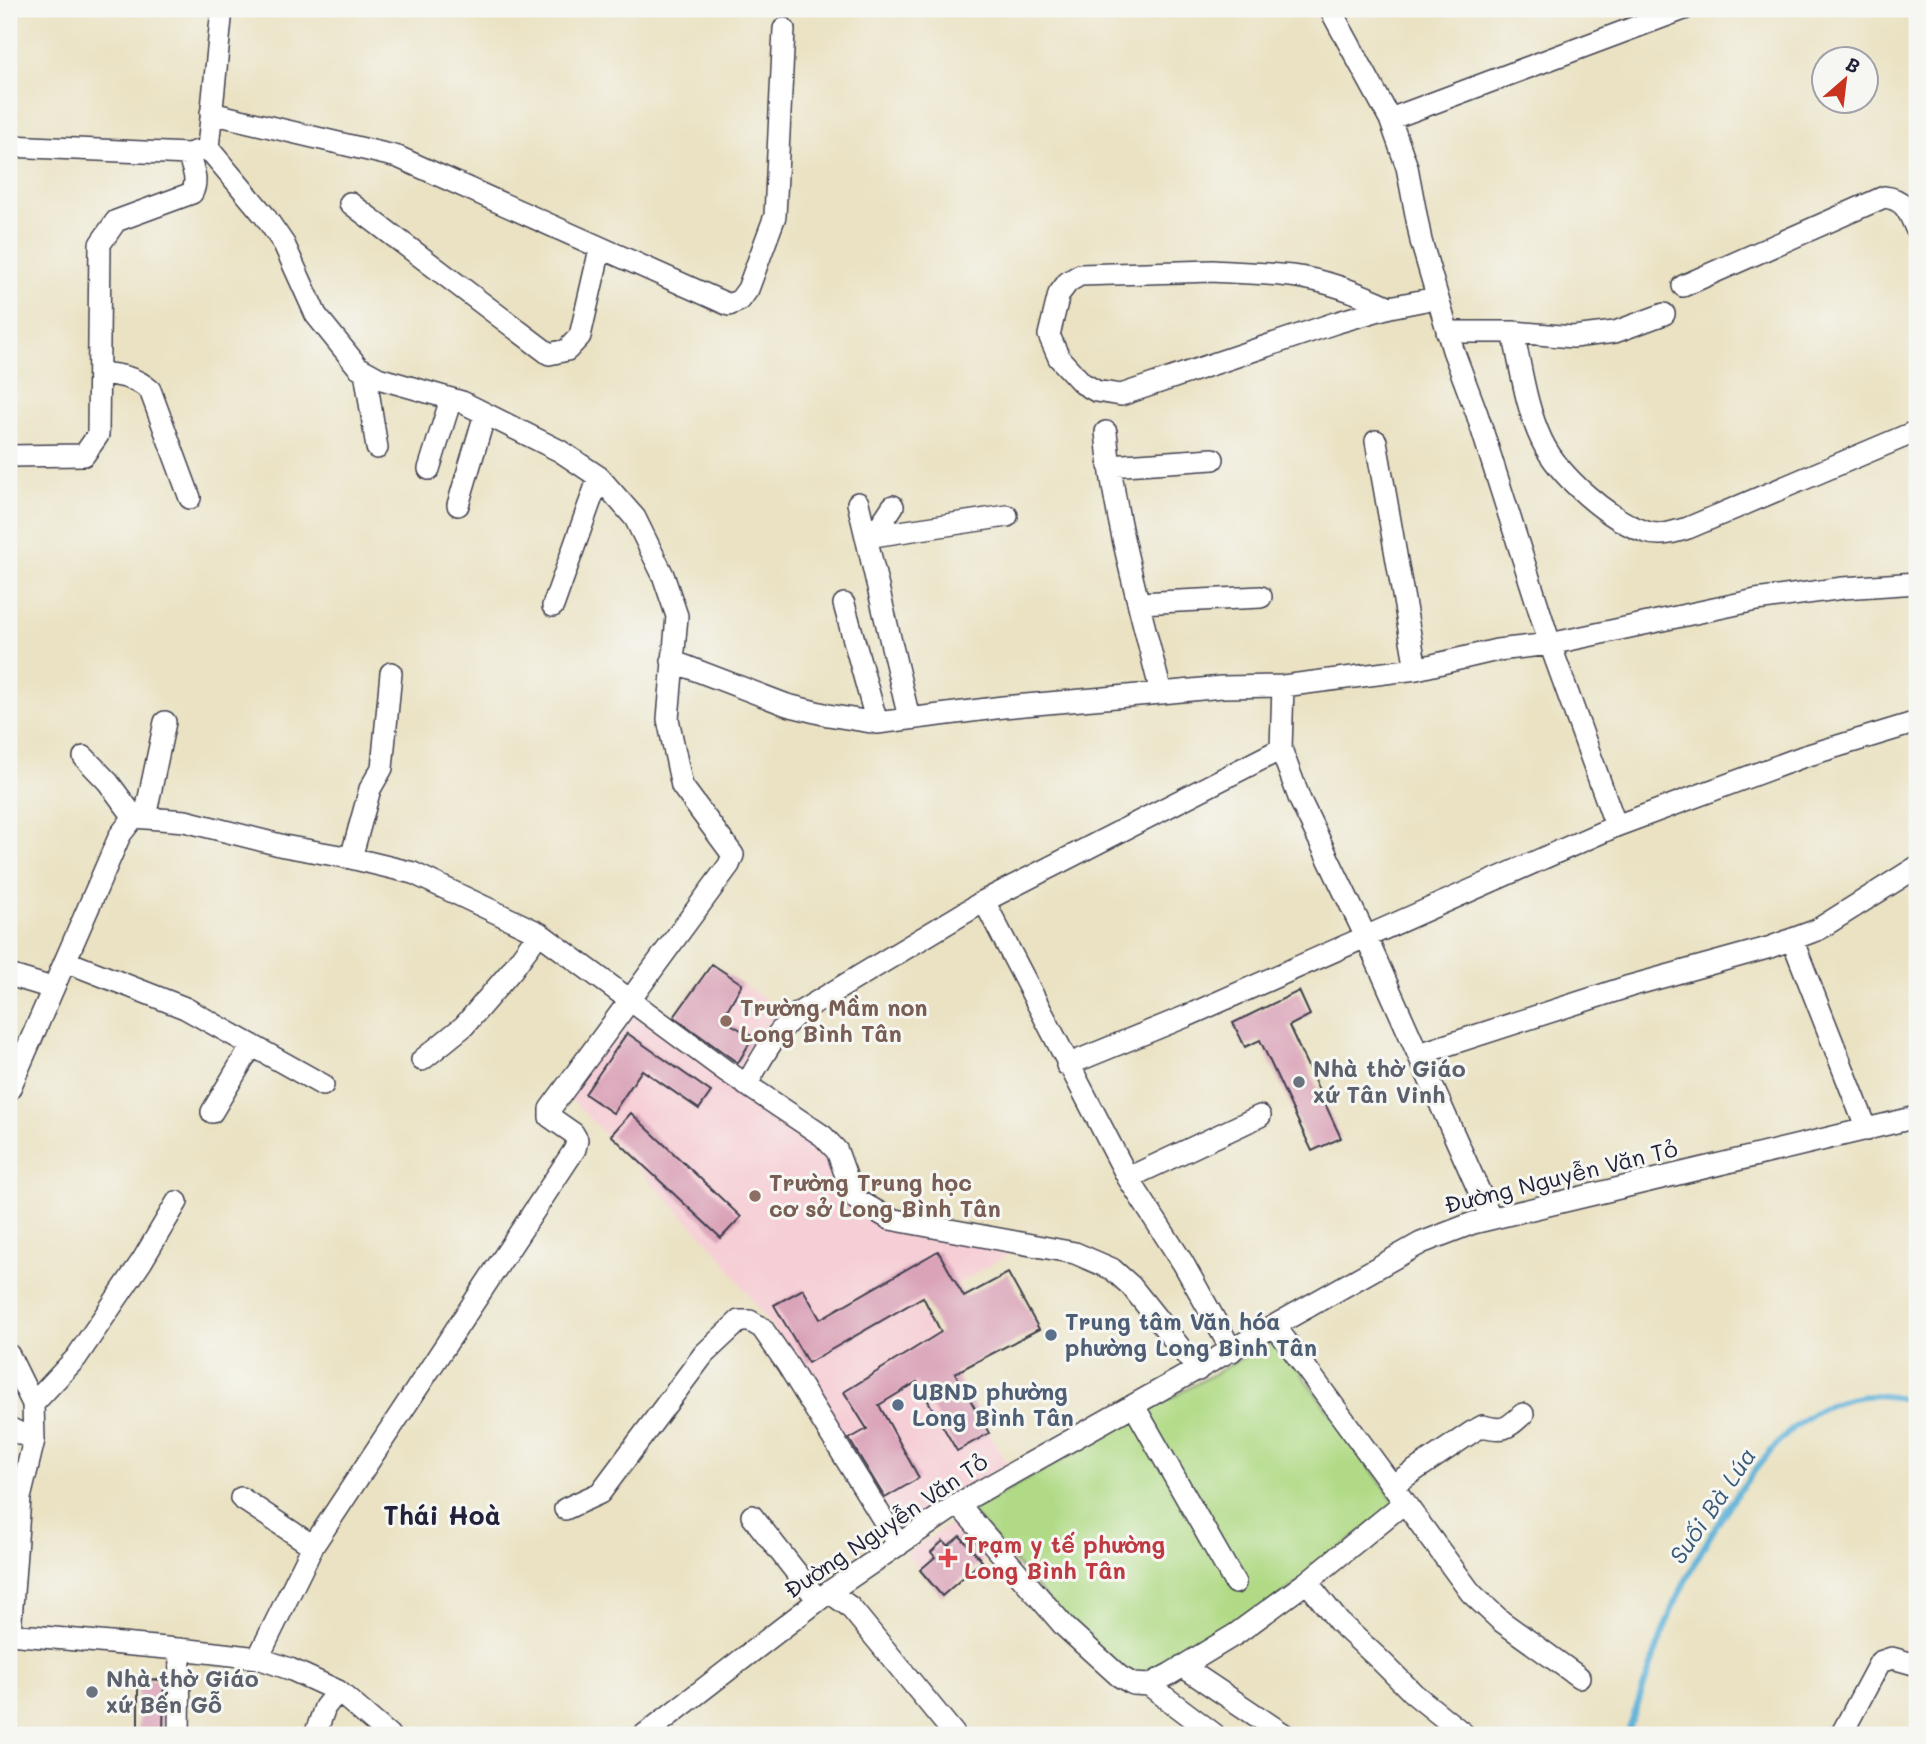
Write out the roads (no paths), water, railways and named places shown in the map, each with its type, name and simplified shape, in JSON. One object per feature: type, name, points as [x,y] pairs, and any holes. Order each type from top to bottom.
[{"type":"street","points":[[9,456],[85,455],[98,435],[100,244],[116,221],[192,192],[197,181],[198,151],[211,113],[222,9]]},
{"type":"street","points":[[1330,9],[1390,119],[1407,167],[1421,241],[1436,298],[1477,414],[1550,645],[1616,826]]},
{"type":"street","points":[[1390,119],[1684,9]]},
{"type":"street","points":[[211,113],[398,158],[729,305],[740,300],[748,289],[775,216],[784,29]]},
{"type":"street","points":[[9,146],[198,151],[264,215],[284,244],[316,315],[358,368],[378,378],[451,399],[485,414],[560,451],[598,477],[635,518],[663,575],[677,616],[668,719],[682,786],[733,855],[729,865],[550,1109],[550,1117],[573,1133],[577,1140],[575,1149],[313,1545],[258,1658]]},
{"type":"street","points":[[1683,286],[1884,197],[1896,198],[1905,204],[1917,231]]},
{"type":"street","points":[[350,203],[549,354],[567,350],[580,336],[600,248]]},
{"type":"street","points":[[1390,307],[1353,291],[1292,276],[1213,271],[1080,275],[1068,282],[1059,294],[1049,335],[1059,358],[1082,383],[1097,391],[1121,395],[1335,323],[1390,307],[1436,298]]},
{"type":"street","points":[[1447,332],[1513,332],[1573,337],[1615,332],[1664,314]]},
{"type":"street","points":[[1513,332],[1534,419],[1542,441],[1557,464],[1606,511],[1648,533],[1665,534],[1688,528],[1917,430]]},
{"type":"street","points":[[365,371],[377,448]]},
{"type":"street","points":[[99,373],[126,376],[150,390],[190,498]]},
{"type":"street","points":[[429,469],[451,399]]},
{"type":"street","points":[[458,505],[485,414]]},
{"type":"street","points":[[1106,432],[1109,466],[1161,693]]},
{"type":"street","points":[[1376,441],[1416,669]]},
{"type":"street","points":[[1109,466],[1213,459]]},
{"type":"street","points":[[553,606],[598,477]]},
{"type":"street","points":[[858,503],[871,540],[909,718]]},
{"type":"street","points":[[871,540],[893,506]]},
{"type":"street","points":[[871,540],[1007,516]]},
{"type":"street","points":[[672,661],[787,705],[877,723],[1222,687],[1283,686],[1416,669],[1497,650],[1550,645],[1756,600],[1843,588],[1917,583]]},
{"type":"street","points":[[1139,603],[1261,597]]},
{"type":"street","points":[[844,604],[877,723]]},
{"type":"street","points":[[351,858],[370,789],[382,768],[391,673]]},
{"type":"street","points":[[1283,686],[1281,750],[1300,800],[1366,937],[1492,1218]]},
{"type":"street","points":[[9,1090],[120,835],[139,817],[165,722]]},
{"type":"street","points":[[1067,1065],[1187,1016],[1616,826],[1802,757],[1917,722]]},
{"type":"street","points":[[746,1084],[774,1037],[783,1025],[800,1012],[984,901],[1281,750]]},
{"type":"street","points":[[84,757],[139,817],[185,821],[284,846],[413,873],[539,933],[746,1084],[823,1136],[836,1151],[849,1187],[857,1200],[890,1219],[1074,1253],[1112,1269],[1131,1286],[1198,1370]]},
{"type":"street","points":[[1419,1054],[1630,986],[1771,947],[1817,930],[1917,867]]},
{"type":"street","points":[[984,901],[1128,1178],[1182,1263],[1232,1351]]},
{"type":"street","points":[[422,1060],[464,1026],[512,970],[539,933]]},
{"type":"street","points":[[1792,939],[1867,1130]]},
{"type":"street","points":[[65,961],[185,1008],[323,1085]]},
{"type":"street","points":[[9,975],[52,988]]},
{"type":"street","points":[[212,1112],[252,1045]]},
{"type":"street","points":[[1128,1178],[1260,1116]]},
{"type":"street","name":"Đường Nguyễn Văn Tỏ","points":[[657,1732],[823,1596],[958,1504],[1421,1242],[1492,1218],[1917,1117]]},
{"type":"street","points":[[33,1404],[76,1358],[142,1261],[177,1202]]},
{"type":"street","points":[[565,1509],[600,1493],[704,1354],[739,1321],[750,1321],[762,1328],[787,1364],[899,1545]]},
{"type":"street","points":[[1275,1326],[1471,1593],[1501,1622],[1579,1677]]},
{"type":"street","points":[[9,1355],[33,1404],[34,1440],[20,1498],[9,1633],[258,1658],[338,1691],[389,1735]]},
{"type":"street","points":[[1134,1406],[1235,1583]]},
{"type":"street","points":[[958,1504],[1065,1627],[1119,1676],[1133,1684],[1149,1685],[1236,1634],[1307,1582],[1399,1493],[1472,1432],[1483,1426],[1503,1430],[1523,1414]]},
{"type":"street","points":[[9,1428],[34,1440]]},
{"type":"street","points":[[241,1498],[313,1545]]},
{"type":"street","points":[[752,1516],[823,1596],[850,1607],[956,1735]]},
{"type":"street","points":[[1307,1582],[1339,1622],[1414,1694],[1465,1735]]},
{"type":"street","points":[[179,1735],[180,1649]]},
{"type":"street","points":[[1841,1735],[1880,1662],[1892,1658],[1917,1665]]},
{"type":"street","points":[[1182,1667],[1285,1735]]},
{"type":"street","points":[[1149,1685],[1214,1734]]},
{"type":"street","points":[[315,1735],[325,1707],[338,1691]]},
{"type":"waterway","name":"Suối Bà Lúa","points":[[1627,1735],[1666,1624],[1692,1568],[1732,1501],[1780,1441],[1805,1419],[1840,1401],[1873,1396],[1917,1402]]},
{"type":"place","name":"Trường Mầm non Long Bình Tân","points":[[726,1021]]},
{"type":"place","name":"Nhà thờ Giáo xứ Tân Vinh","points":[[1299,1082]]},
{"type":"place","name":"Trường Trung học cơ sở Long Bình Tân","points":[[755,1196]]},
{"type":"place","name":"Trung tâm Văn hóa phường Long Bình Tân","points":[[1051,1335]]},
{"type":"place","name":"UBND phường Long Bình Tân","points":[[898,1405]]},
{"type":"place","name":"Trạm y tế phường Long Bình Tân","points":[[948,1558]]},
{"type":"place","name":"Nhà thờ Giáo xứ Bến Gỗ","points":[[92,1692]]},
{"type":"district","name":"Thái Hoà","points":[[442,1516]]}]
